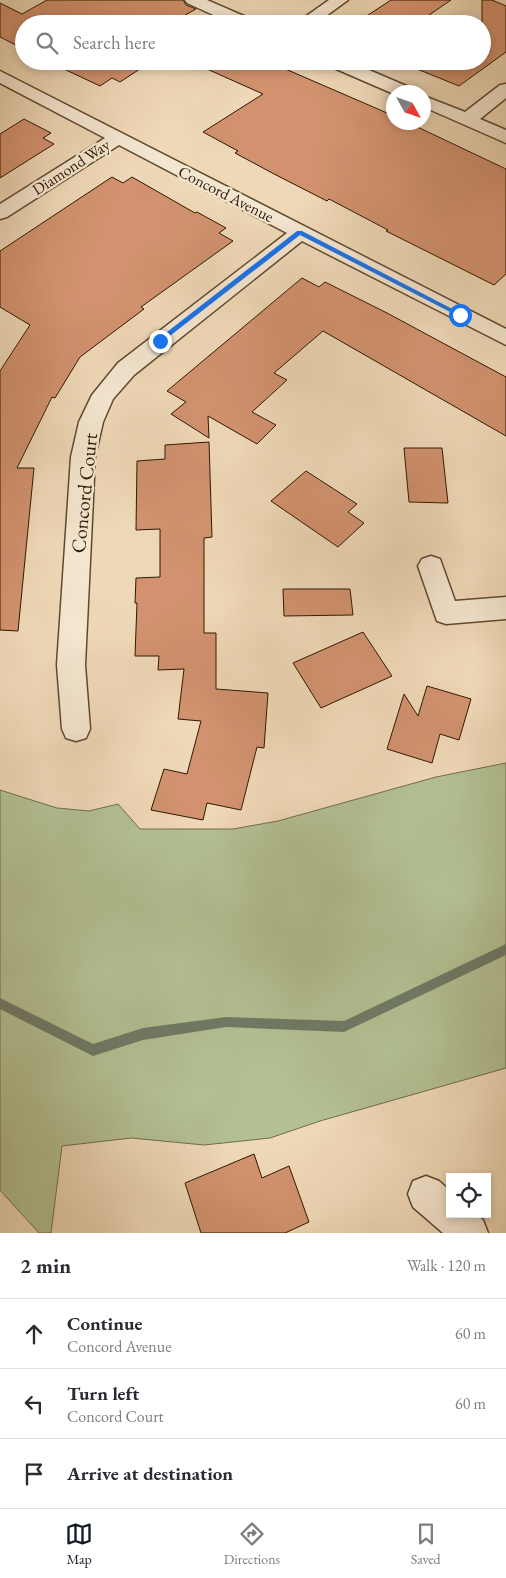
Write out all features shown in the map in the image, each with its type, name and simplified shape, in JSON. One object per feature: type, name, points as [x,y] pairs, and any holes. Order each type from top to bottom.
[{"type":"street","points":[[192,0],[226,15]]},
{"type":"street","points":[[318,15],[340,0]]},
{"type":"street","points":[[354,70],[389,85]]},
{"type":"street","name":"Concord Avenue","points":[[0,76],[299,233],[506,338]]},
{"type":"street","points":[[467,120],[506,89]]},
{"type":"street","points":[[431,104],[506,137]]},
{"type":"street","name":"Diamond Way","points":[[0,213],[117,138]]},
{"type":"street","name":"Concord Court","points":[[76,729],[71,665],[83,457],[91,422],[104,395],[126,369],[299,233]]},
{"type":"street","points":[[431,566],[446,613],[506,608]]},
{"type":"street","points":[[426,1194],[470,1233]]},
{"type":"green space","points":[[506,763],[506,1068],[320,1121],[270,1138],[204,1145],[131,1138],[62,1146],[51,1233],[39,1233],[0,1190],[0,790],[57,808],[89,811],[118,804],[140,829],[233,829],[278,821],[436,777]]},
{"type":"building","points":[[47,0],[183,0],[186,5],[196,9],[185,15],[15,15],[15,44],[0,37],[0,3],[22,14]]},
{"type":"building","points":[[391,0],[451,0],[429,15],[368,15]]},
{"type":"building","points":[[482,0],[492,0],[506,6],[506,52],[491,63],[491,15],[482,15]]},
{"type":"building","points":[[66,70],[138,70],[120,82],[112,78],[100,86]]},
{"type":"building","points":[[209,70],[288,70],[386,113],[386,130],[424,130],[506,169],[506,274],[494,285],[386,231],[388,230],[329,199],[327,201],[276,175],[235,153],[238,151],[203,132],[263,94]]},
{"type":"building","points":[[420,70],[481,70],[459,86]]},
{"type":"building","points":[[24,119],[51,133],[43,138],[54,144],[0,178],[0,134]]},
{"type":"building","points":[[112,177],[123,183],[132,177],[195,213],[197,212],[226,228],[219,233],[233,241],[141,307],[144,309],[80,357],[55,398],[52,397],[17,468],[34,468],[18,631],[0,630],[0,371],[30,325],[0,307],[0,251]]},
{"type":"building","points":[[302,278],[319,287],[325,282],[506,377],[506,436],[323,331],[274,373],[287,380],[252,412],[276,425],[257,444],[208,416],[209,438],[171,414],[186,402],[167,391]]},
{"type":"building","points":[[209,442],[212,537],[204,538],[204,633],[216,633],[216,689],[268,693],[264,748],[257,747],[241,810],[207,803],[203,820],[151,810],[164,769],[187,774],[201,721],[178,719],[184,669],[158,670],[159,656],[135,656],[136,578],[160,577],[160,529],[136,530],[137,461],[165,459],[165,445]]},
{"type":"building","points":[[404,448],[442,448],[448,503],[409,502]]},
{"type":"building","points":[[306,471],[357,504],[348,512],[364,523],[338,547],[271,501]]},
{"type":"building","points":[[283,589],[350,589],[353,615],[284,616]]},
{"type":"building","points":[[363,632],[392,676],[321,708],[293,663]]},
{"type":"building","points":[[427,686],[471,699],[459,740],[440,734],[432,763],[387,749],[404,694],[418,716]]},
{"type":"building","points":[[254,1154],[262,1178],[289,1166],[309,1222],[285,1233],[201,1233],[185,1183]]},
{"type":"waterway","points":[[0,1003],[93,1050],[143,1034],[226,1022],[344,1027],[506,949]]},
{"type":"route","points":[[160,341],[299,233],[460,315]]}]
